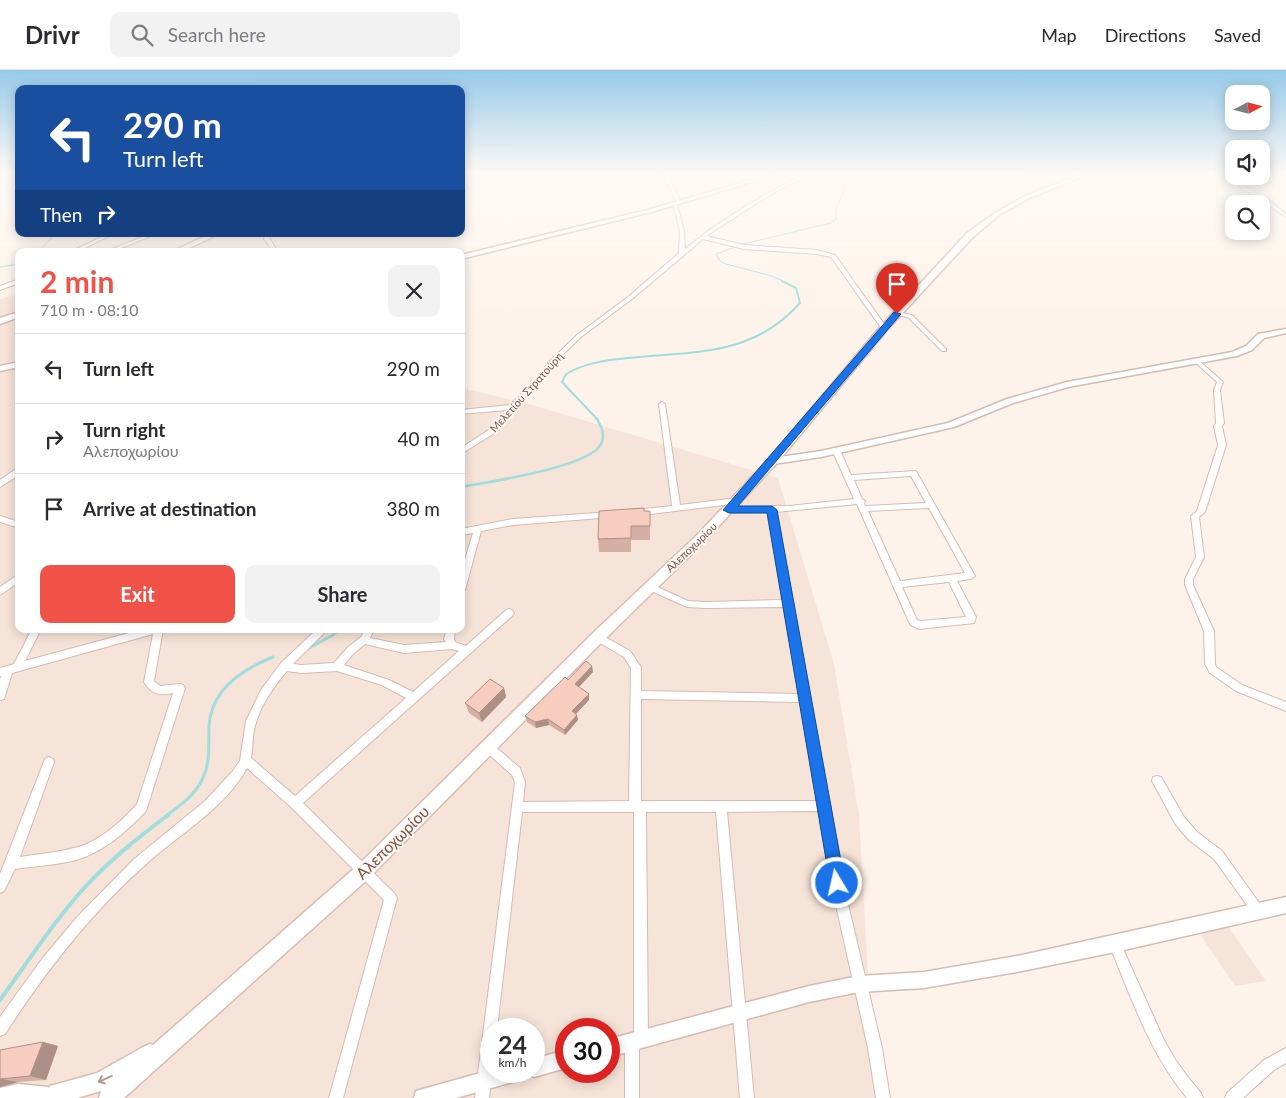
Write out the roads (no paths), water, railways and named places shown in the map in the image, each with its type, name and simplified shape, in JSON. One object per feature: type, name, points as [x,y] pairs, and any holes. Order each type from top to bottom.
[{"type":"main road","name":"Αλεποχωρίου","points":[[109,1098],[363,872],[598,637],[729,510],[773,461],[884,328],[960,244],[985,222]]},
{"type":"main road","points":[[184,248],[209,237]]},
{"type":"main road","points":[[0,322],[15,316]]},
{"type":"main road","name":"Αλεποχωρίου","points":[[57,1096],[110,1077],[177,1037]]},
{"type":"street","points":[[465,256],[601,222]]},
{"type":"street","points":[[680,222],[682,254]]},
{"type":"street","points":[[702,237],[725,222]]},
{"type":"street","points":[[82,248],[105,237]]},
{"type":"street","points":[[118,248],[146,237]]},
{"type":"street","points":[[267,237],[273,248]]},
{"type":"street","points":[[702,237],[734,245],[817,252],[833,256],[884,328]]},
{"type":"street","name":"Μελετίου Στρατούρη","points":[[465,449],[497,428],[512,407],[539,380],[550,364],[579,336],[630,298],[702,237]]},
{"type":"street","points":[[6,285],[15,279]]},
{"type":"street","points":[[0,288],[15,282]]},
{"type":"street","points":[[897,314],[913,318],[944,350]]},
{"type":"street","points":[[773,461],[836,450],[951,424],[1010,401],[1061,386],[1238,353],[1249,348],[1262,336],[1285,333]]},
{"type":"street","points":[[1197,361],[1220,382],[1217,393],[1220,423],[1218,426],[1222,445],[1201,512],[1195,516],[1200,557],[1189,578],[1189,585],[1209,631],[1210,664],[1213,670],[1239,688],[1286,707]]},
{"type":"street","points":[[0,369],[15,365]]},
{"type":"street","points":[[662,404],[676,507]]},
{"type":"street","points":[[465,412],[512,407]]},
{"type":"street","points":[[836,450],[851,478],[914,622],[919,625],[966,622],[971,617],[952,578]]},
{"type":"street","points":[[851,478],[913,473],[971,576],[898,584]]},
{"type":"street","points":[[0,484],[15,474]]},
{"type":"street","points":[[465,531],[529,520],[625,514],[737,501]]},
{"type":"street","points":[[729,510],[772,510],[863,505],[930,505]]},
{"type":"street","points":[[772,510],[837,883],[875,1048],[883,1098]]},
{"type":"street","points":[[0,519],[15,523]]},
{"type":"street","points":[[465,575],[478,528]]},
{"type":"street","points":[[0,592],[15,580]]},
{"type":"street","points":[[650,587],[675,599],[692,604],[788,603]]},
{"type":"street","points":[[295,803],[509,613]]},
{"type":"street","points":[[0,696],[8,670],[33,633]]},
{"type":"street","points":[[8,670],[143,633]]},
{"type":"street","points":[[12,864],[76,854],[90,849],[117,831],[142,807],[180,688],[160,692],[153,689],[149,682],[157,633]]},
{"type":"street","points":[[0,1029],[39,975],[103,898],[140,861],[222,792],[246,760],[246,744],[250,723],[269,684],[284,666],[318,633]]},
{"type":"street","points":[[337,668],[357,644],[364,640],[368,633]]},
{"type":"street","points":[[450,633],[449,639],[452,645]]},
{"type":"street","points":[[598,637],[633,659],[636,667],[637,1040],[632,1098]]},
{"type":"street","points":[[364,640],[404,649],[452,645],[466,650]]},
{"type":"street","points":[[284,666],[301,669],[337,668],[373,677],[413,698]]},
{"type":"street","points":[[636,695],[805,698]]},
{"type":"street","points":[[483,1089],[517,806],[519,775],[488,748]]},
{"type":"street","points":[[246,760],[295,803],[390,898],[336,1098]]},
{"type":"street","points":[[0,887],[12,864],[49,762]]},
{"type":"street","points":[[1157,781],[1180,821],[1194,836],[1218,855],[1258,911]]},
{"type":"street","points":[[517,806],[825,806]]},
{"type":"street","points":[[721,807],[747,1098]]},
{"type":"street","points":[[620,1045],[859,984],[924,980],[1115,944],[1286,905]]},
{"type":"street","points":[[1115,944],[1163,1053],[1179,1078],[1196,1098]]},
{"type":"street","points":[[1232,1098],[1269,1064],[1286,1055]]},
{"type":"street","points":[[422,1098],[483,1089],[495,1083]]},
{"type":"street","points":[[0,1097],[18,1093],[57,1096]]},
{"type":"waterway","points":[[785,282],[772,276],[726,264],[720,261],[716,254],[743,244],[832,222]]},
{"type":"waterway","points":[[42,248],[52,237]]},
{"type":"waterway","points":[[0,267],[15,265]]},
{"type":"waterway","points":[[598,420],[562,382],[566,374],[581,367],[604,361],[699,352],[742,342],[782,321],[800,303],[796,288],[782,281]]},
{"type":"waterway","points":[[465,486],[537,472],[578,460],[593,452],[601,444],[603,434],[597,419]]},
{"type":"waterway","points":[[309,648],[335,633]]},
{"type":"waterway","points":[[166,816],[191,795],[200,784],[206,772],[211,713],[222,692],[240,675],[273,657]]},
{"type":"waterway","points":[[0,1000],[74,899],[125,849],[168,815]]}]
